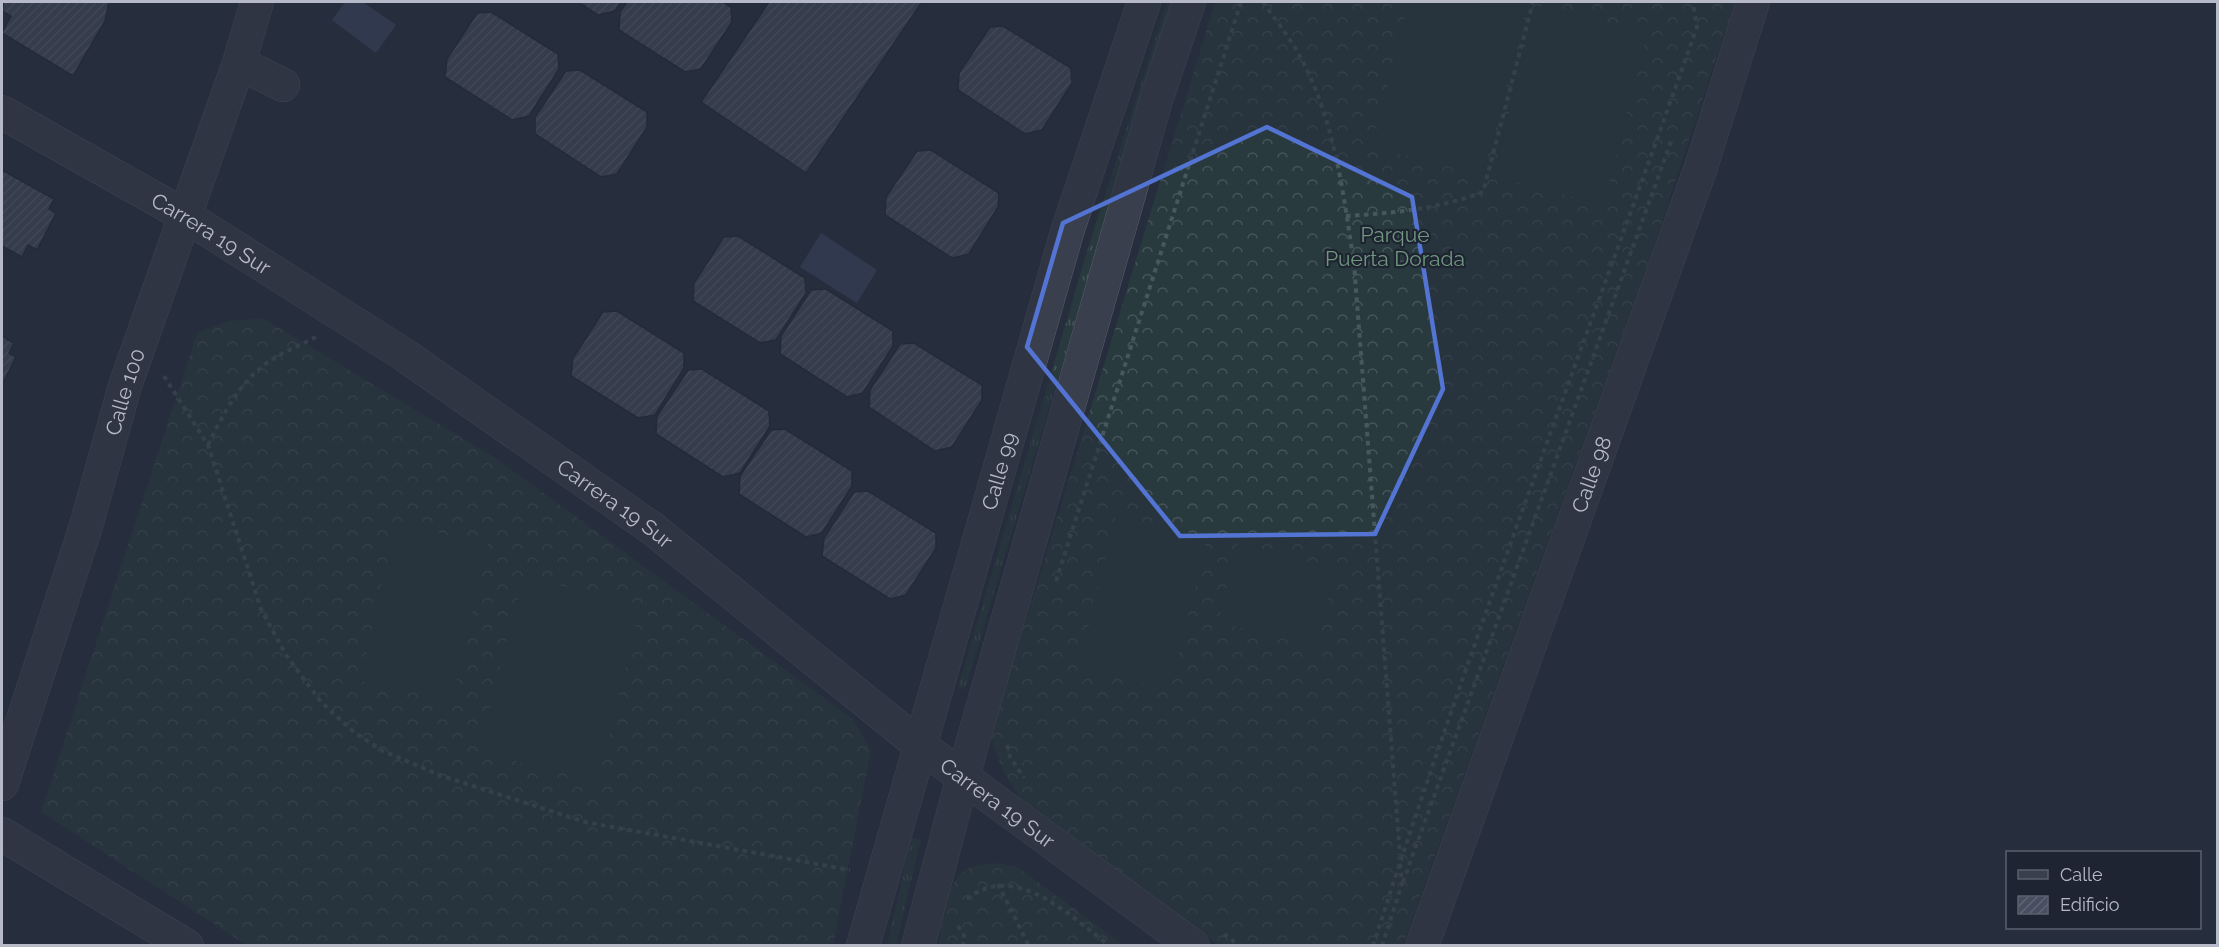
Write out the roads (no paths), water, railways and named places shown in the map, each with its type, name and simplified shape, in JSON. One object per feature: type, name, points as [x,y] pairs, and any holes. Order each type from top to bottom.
[{"type":"street","name":"Calle 100","points":[[2,784],[86,525],[141,340],[239,63],[257,2]]},
{"type":"street","name":"Calle 99","points":[[863,945],[922,747],[1068,229],[1144,2]]},
{"type":"street","points":[[918,945],[963,776],[1156,100],[1189,2]]},
{"type":"street","name":"Calle 98","points":[[1422,945],[1701,167],[1753,2]]},
{"type":"street","points":[[239,63],[283,85]]},
{"type":"street","name":"Carrera 19 Sur","points":[[2,112],[184,215],[403,354],[653,529],[922,747],[1207,939]]},
{"type":"street","points":[[2,834],[187,945]]},
{"type":"water","points":[[345,2],[363,2],[396,25],[376,53],[332,20]]},
{"type":"water","points":[[821,233],[877,270],[857,303],[800,267]]},
{"type":"park label","name":"Parque Puerta Dorada","points":[[1395,246]]}]
